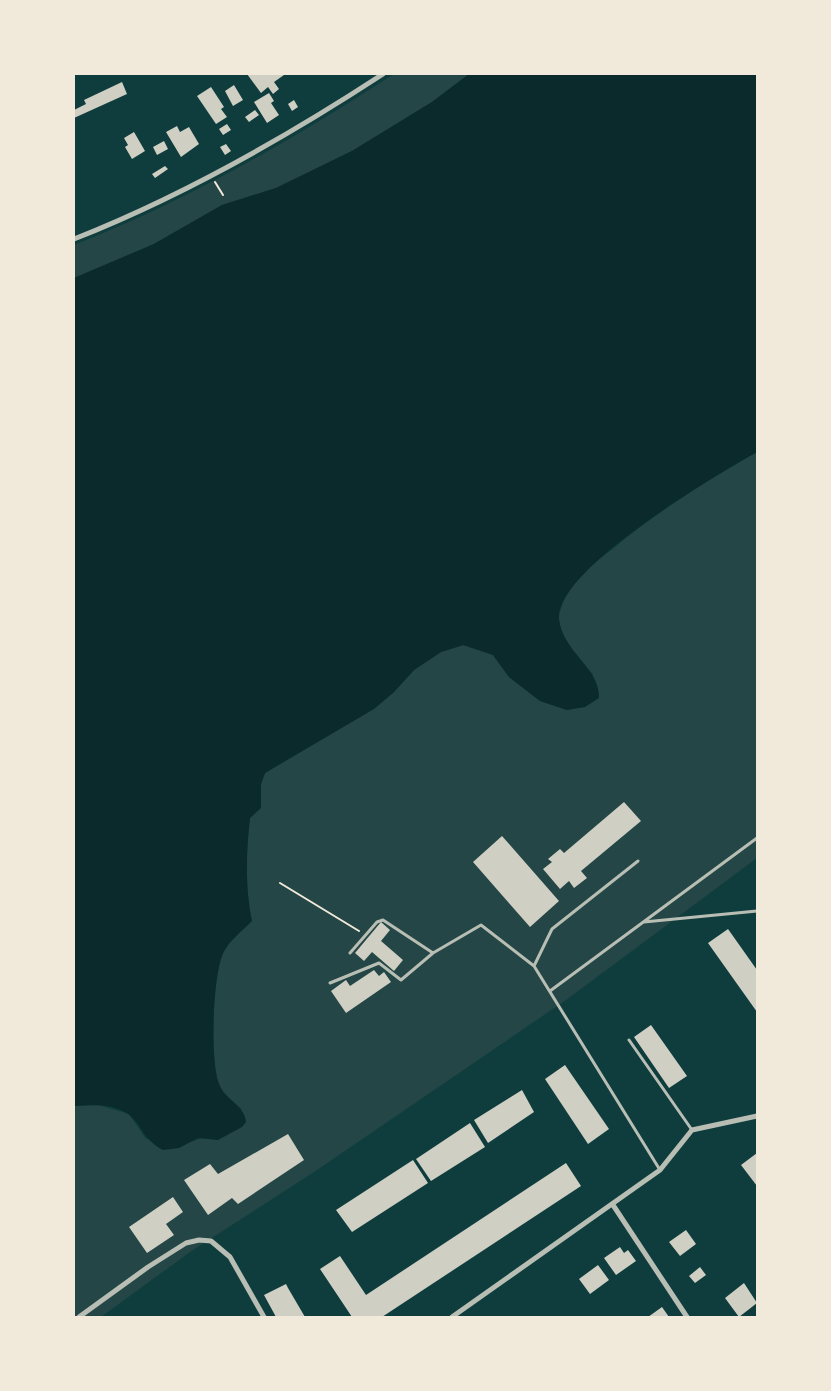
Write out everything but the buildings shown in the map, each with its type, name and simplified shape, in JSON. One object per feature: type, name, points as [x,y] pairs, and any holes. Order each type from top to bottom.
[{"type":"street","points":[[74,239],[212,176],[323,113],[383,74]]},
{"type":"street","points":[[452,1317],[660,1170],[692,1130],[705,1125],[757,1116]]},
{"type":"street","points":[[613,1205],[687,1317]]},
{"type":"street","points":[[79,1317],[148,1267],[186,1243],[199,1240],[212,1241],[230,1257],[264,1317]]},
{"type":"street","points":[[460,1311],[464,1317]]},
{"type":"lane","points":[[550,991],[757,838]]},
{"type":"lane","points":[[534,966],[552,929],[638,861]]},
{"type":"lane","points":[[643,922],[757,911]]},
{"type":"lane","points":[[350,953],[377,922],[383,920],[433,953]]},
{"type":"lane","points":[[330,983],[379,963],[401,980],[433,953],[481,925],[534,966],[660,1170]]},
{"type":"lane","points":[[629,1040],[692,1130]]},
{"type":"path","points":[[212,176],[223,195]]},
{"type":"path","points":[[280,883],[365,935]]},
{"type":"shaded area","points":[[394,74],[469,74],[432,102],[352,151],[276,188],[222,205],[154,244],[74,278],[74,245],[157,209],[238,168],[278,146]]},
{"type":"shaded area","points":[[469,74],[757,74],[757,452],[709,480],[642,525],[609,550],[583,575],[565,599],[559,619],[562,631],[567,641],[594,677],[598,687],[599,698],[585,707],[567,710],[540,701],[509,677],[493,655],[463,645],[441,652],[414,670],[393,693],[374,709],[265,773],[261,784],[261,808],[250,818],[247,883],[252,921],[235,937],[224,951],[216,983],[215,1001],[213,1041],[217,1075],[223,1091],[239,1107],[245,1116],[246,1122],[242,1127],[218,1140],[198,1138],[179,1148],[163,1150],[150,1141],[136,1122],[122,1110],[109,1106],[74,1106],[74,278],[154,244],[222,205],[276,188],[352,151],[432,102]]},
{"type":"shaded area","points":[[757,452],[757,858],[566,1000],[314,1172],[190,1252],[101,1317],[74,1317],[74,1106],[98,1105],[129,1114],[146,1139],[191,1142],[204,1137],[218,1140],[242,1109],[223,1092],[216,1074],[214,1020],[216,982],[224,951],[235,937],[252,921],[247,883],[250,818],[261,807],[261,784],[265,773],[393,693],[414,670],[441,652],[464,645],[493,655],[509,677],[540,701],[567,710],[593,674],[565,641],[559,625],[562,606],[577,580],[592,564],[666,509]]}]
